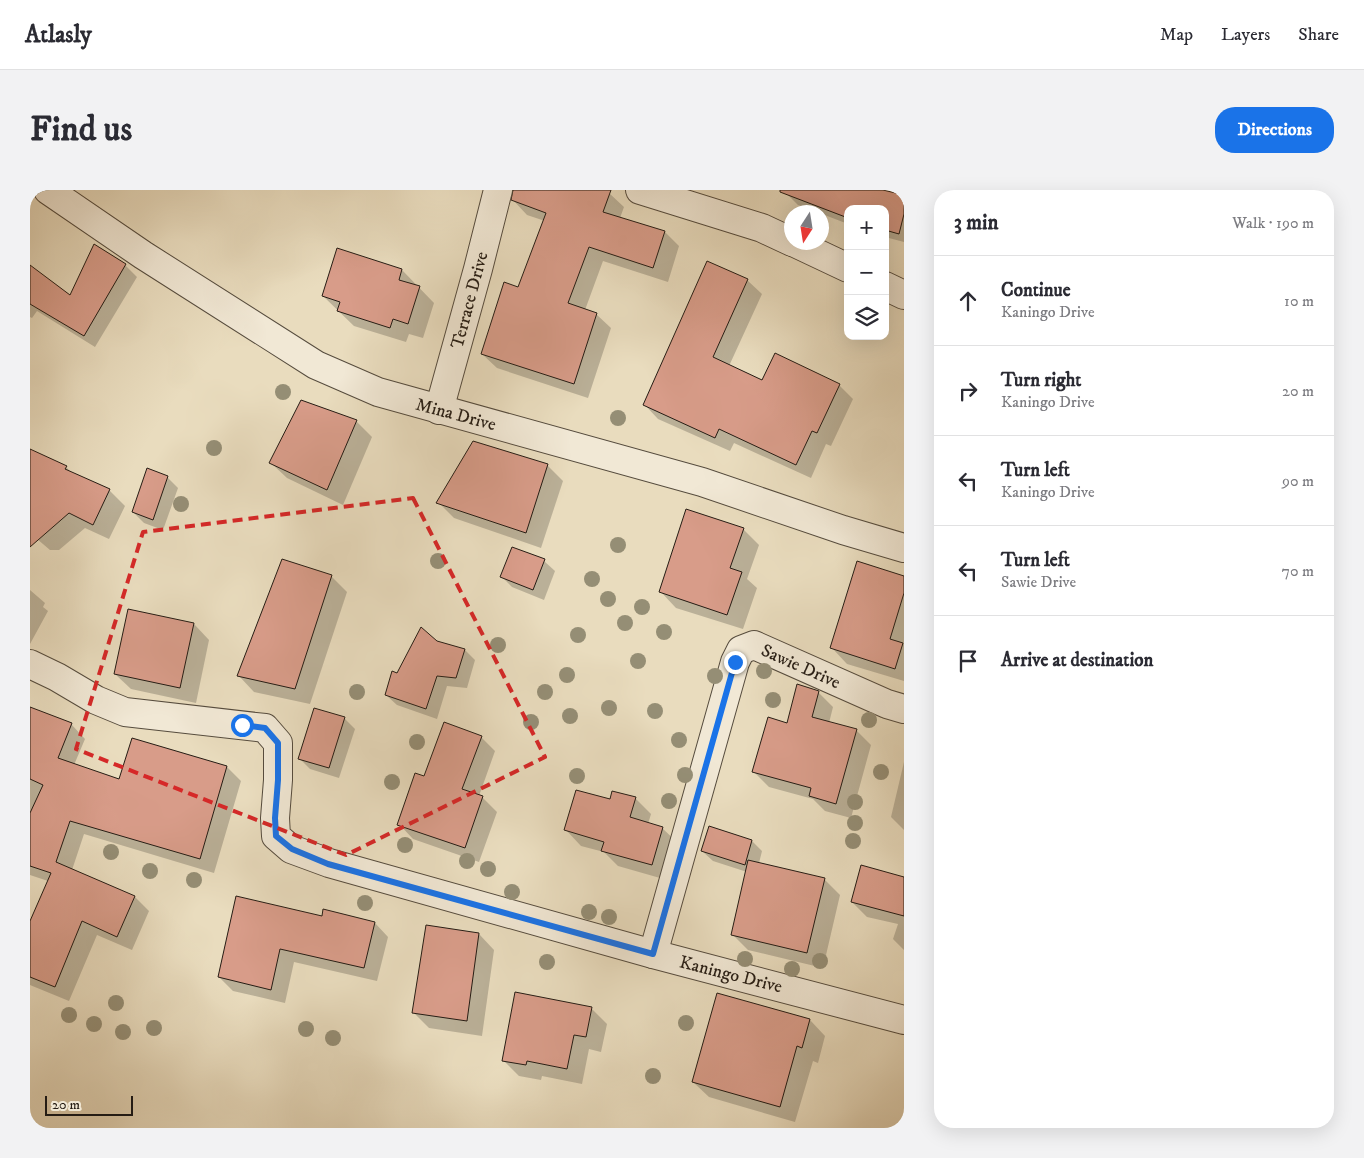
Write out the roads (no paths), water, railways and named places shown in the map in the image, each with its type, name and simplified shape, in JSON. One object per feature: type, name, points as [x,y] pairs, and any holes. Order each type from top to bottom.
[{"type":"street","name":"Mina Drive","points":[[48,190],[142,255],[316,365],[378,392],[702,482],[904,548]]},
{"type":"street","name":"Terrace Drive","points":[[439,410],[498,190]]},
{"type":"street","points":[[640,190],[762,228],[784,238]]},
{"type":"street","points":[[809,250],[844,266]]},
{"type":"street","points":[[889,288],[904,295]]},
{"type":"street","name":"Sawie Drive","points":[[653,954],[735,662],[741,650],[754,645],[904,710]]},
{"type":"street","name":"Kaningo Drive","points":[[30,664],[57,677],[96,700],[125,712],[265,728],[278,743],[276,836],[292,849],[328,864],[653,954],[904,1020]]}]
